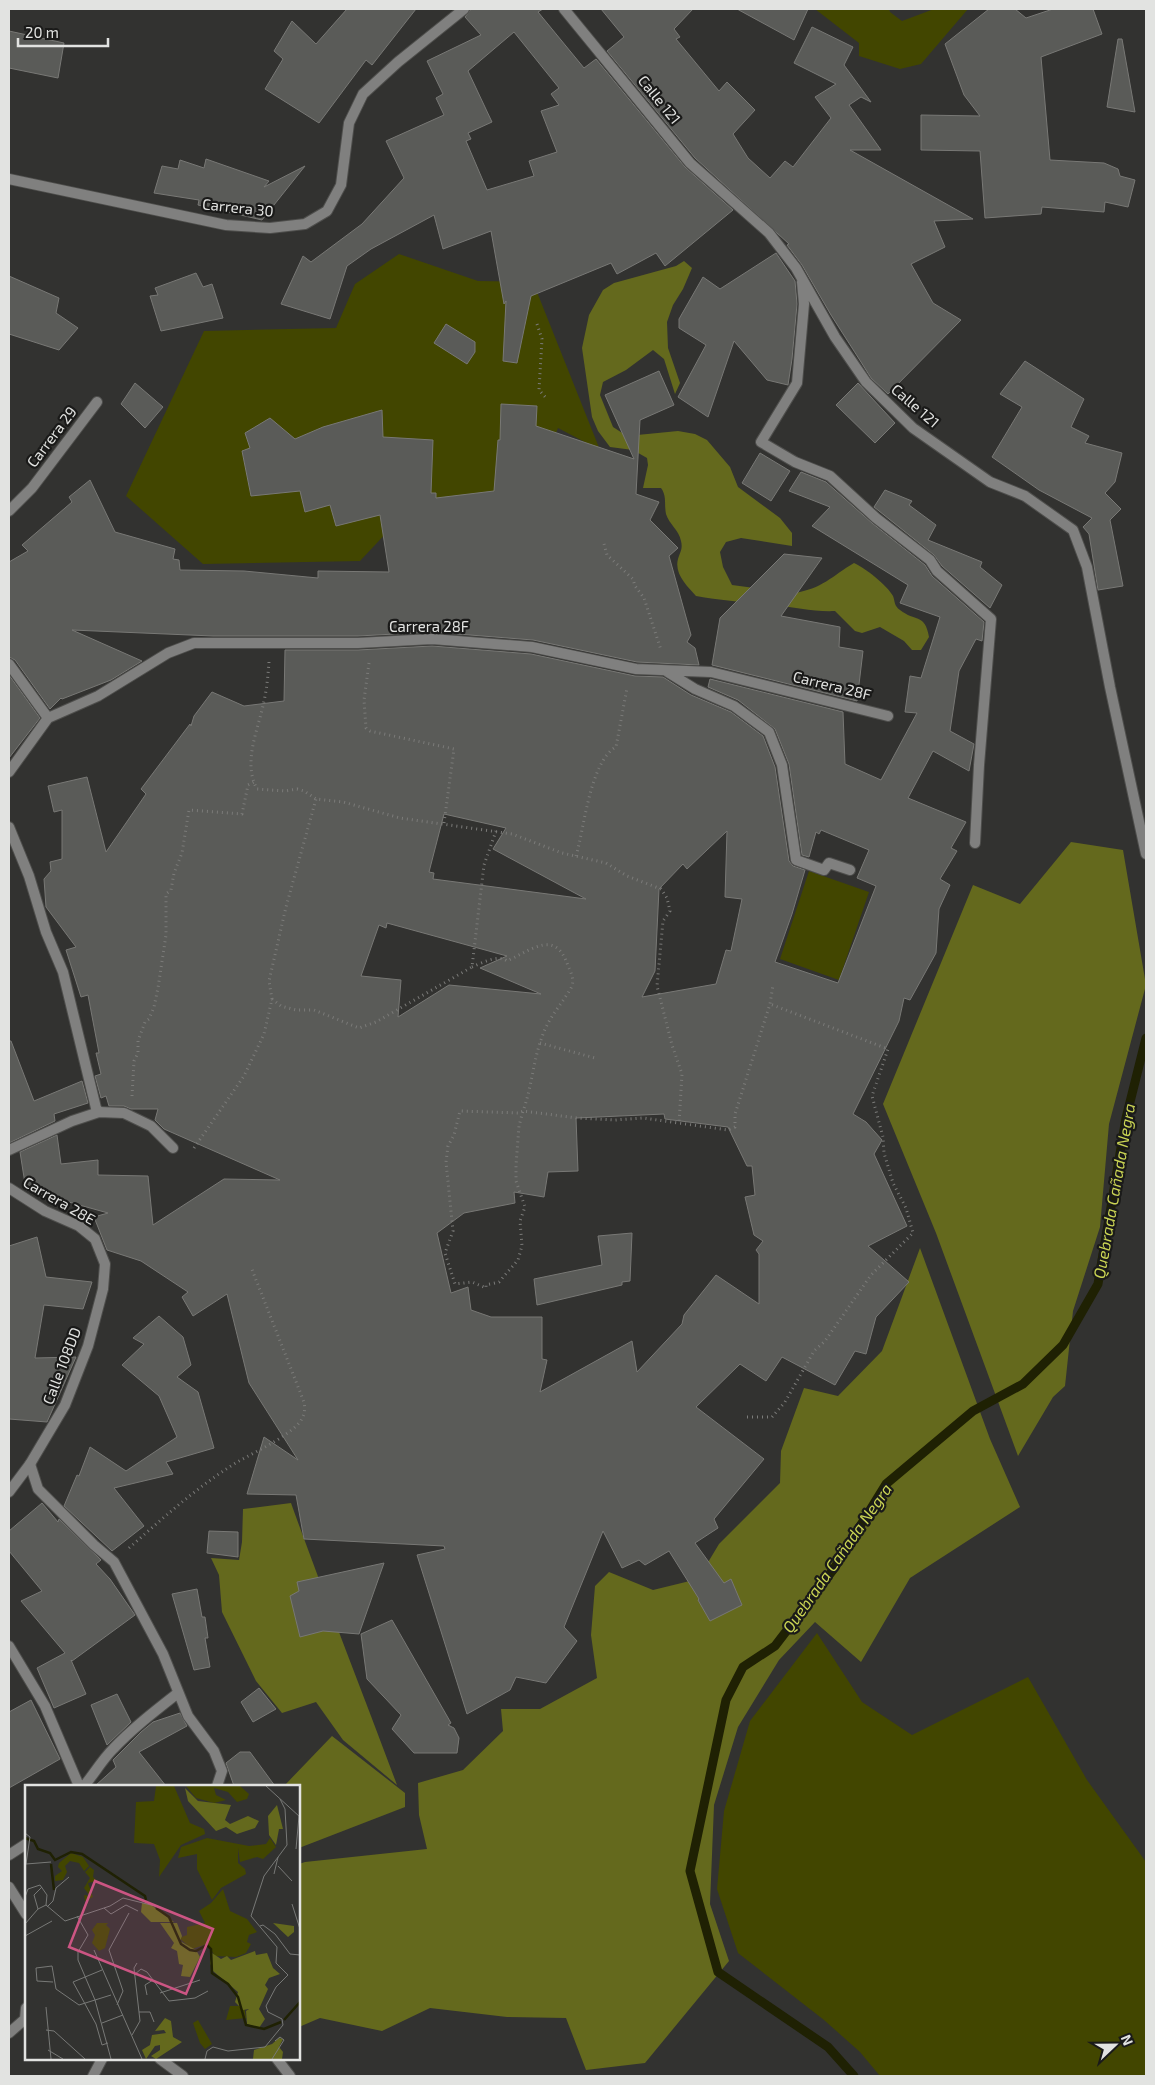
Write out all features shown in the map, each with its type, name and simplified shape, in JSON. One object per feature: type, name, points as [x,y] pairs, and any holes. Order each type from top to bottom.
[{"type":"street","name":"Carrera 30","points":[[9,179],[226,225],[270,228],[305,224],[328,211],[341,185],[349,123],[364,94],[398,62],[464,9]]},
{"type":"street","name":"Calle 121","points":[[564,9],[690,163],[769,232],[801,277],[835,337],[866,382],[913,428],[990,482],[1025,496],[1073,530],[1087,567],[1110,687],[1146,854]]},
{"type":"street","points":[[801,277],[804,304],[797,383],[761,442],[795,462],[830,476],[876,518],[930,560],[937,571],[991,619],[979,764],[975,843]]},
{"type":"street","name":"Carrera 29","points":[[9,511],[32,488],[97,402]]},
{"type":"street","name":"Carrera 28F","points":[[48,718],[98,696],[168,652],[194,643],[343,643],[432,639],[532,647],[631,668],[711,672],[888,716]]},
{"type":"street","points":[[9,664],[48,718],[9,772]]},
{"type":"street","points":[[665,670],[695,689],[734,706],[768,732],[782,765],[796,860],[824,870],[829,863],[850,870]]},
{"type":"street","points":[[9,827],[29,876],[46,932],[63,972],[96,1108],[99,1112]]},
{"type":"street","points":[[9,1150],[72,1121],[99,1112],[124,1113],[152,1126],[173,1148]]},
{"type":"street","name":"Carrera 28E","points":[[9,1188],[45,1211],[79,1226],[95,1239]]},
{"type":"street","name":"Calle 108DD","points":[[9,1490],[30,1464],[65,1405],[88,1346],[103,1289],[105,1264],[95,1239]]},
{"type":"street","points":[[30,1464],[38,1489],[94,1545],[114,1562],[164,1654],[188,1716],[210,1744],[217,1758],[222,1771],[217,1785]]},
{"type":"street","points":[[9,1646],[45,1706],[79,1785]]},
{"type":"street","points":[[85,1785],[127,1734],[178,1693]]},
{"type":"street","points":[[9,1856],[25,1845]]},
{"type":"street","points":[[9,1887],[25,1912]]},
{"type":"street","points":[[9,2033],[25,2019]]},
{"type":"street","points":[[93,2076],[101,2060]]},
{"type":"street","points":[[161,2060],[183,2076]]},
{"type":"street","points":[[278,2060],[290,2076]]},
{"type":"path","points":[[537,324],[542,339],[539,390],[547,399]]},
{"type":"path","points":[[604,544],[606,555],[633,579],[635,586],[644,598],[655,628],[665,670]]},
{"type":"path","points":[[343,643],[345,650],[366,654],[369,659],[364,700],[366,728],[370,731],[454,749],[444,823]]},
{"type":"path","points":[[268,644],[267,685],[254,737],[252,763],[254,782],[257,789],[285,791],[297,789],[316,799],[343,802],[400,818],[512,834],[606,864],[627,876],[661,889],[667,898],[670,910],[663,921],[657,986],[672,1046],[682,1074],[679,1123]]},
{"type":"path","points":[[576,856],[590,791],[608,752],[616,747],[631,668]]},
{"type":"path","points":[[130,1116],[134,1061],[138,1053],[138,1041],[145,1022],[149,1019],[154,1007],[158,988],[166,935],[166,894],[171,890],[174,873],[182,853],[189,810],[242,814],[248,785],[254,782]]},
{"type":"path","points":[[173,1148],[183,1153],[194,1148],[244,1076],[264,1034],[272,999],[269,981],[286,907],[316,799]]},
{"type":"path","points":[[472,967],[484,865],[496,831]]},
{"type":"path","points":[[272,999],[282,1006],[296,1010],[314,1010],[360,1028],[376,1022],[472,967],[497,958],[507,960],[545,944],[552,944],[561,950],[572,977],[572,986],[545,1028],[532,1068],[530,1093],[523,1111],[518,1126],[516,1181],[525,1207],[520,1221],[522,1246],[518,1260],[499,1282],[486,1285],[486,1288],[472,1282],[455,1284],[445,1253],[453,1231],[446,1162],[448,1146],[454,1135],[460,1111],[519,1113],[523,1111],[577,1118],[615,1120],[643,1118],[728,1130],[735,1127],[735,1114],[770,1004],[773,985]]},
{"type":"path","points":[[747,1417],[772,1417],[785,1402],[814,1351],[825,1341],[871,1275],[913,1234],[906,1208],[893,1183],[884,1153],[883,1137],[872,1096],[888,1049],[770,1004]]},
{"type":"path","points":[[540,1043],[595,1058]]},
{"type":"path","points":[[114,1562],[197,1489],[235,1464],[276,1441],[294,1428],[302,1419],[305,1412],[304,1402],[251,1267]]},
{"type":"shaded area","points":[[815,9],[889,9],[890,12],[902,21],[934,9],[968,9],[921,64],[900,69],[859,56],[859,43]]},
{"type":"shaded area","points":[[399,254],[478,281],[533,282],[600,450],[558,428],[520,518],[390,529],[360,561],[203,564],[126,496],[204,331],[336,328],[355,284]]},
{"type":"shaded area","points":[[809,871],[869,892],[839,980],[780,959]]},
{"type":"shaded area","points":[[817,1633],[862,1702],[912,1735],[1028,1677],[1087,1780],[1146,1862],[1146,2076],[880,2076],[860,2052],[824,2020],[738,1953],[717,1889],[724,1811],[750,1721]]},
{"type":"green space","points":[[684,261],[692,268],[683,289],[673,305],[667,322],[668,348],[680,383],[675,394],[664,359],[653,350],[626,370],[603,382],[600,395],[613,427],[627,436],[678,431],[695,434],[707,440],[730,467],[738,487],[780,518],[792,533],[792,546],[741,538],[726,542],[720,552],[723,567],[732,585],[794,593],[819,585],[854,563],[886,587],[893,596],[898,608],[905,614],[919,619],[925,624],[929,637],[921,650],[912,650],[904,641],[880,627],[862,633],[855,631],[835,611],[696,596],[682,579],[677,564],[681,541],[666,514],[663,491],[661,488],[643,488],[648,465],[647,458],[633,450],[610,447],[598,431],[592,417],[582,348],[589,315],[603,290],[614,283],[676,266]]},
{"type":"green space","points":[[1071,842],[1123,850],[1146,985],[1109,1124],[1100,1227],[1073,1311],[1065,1386],[1053,1397],[1018,1456],[936,1233],[883,1104],[973,885],[1020,904]]},
{"type":"green space","points":[[920,1248],[990,1439],[1020,1507],[910,1578],[861,1662],[815,1622],[779,1660],[738,1727],[714,1805],[710,1904],[729,1961],[645,2063],[586,2070],[566,2018],[507,2017],[430,2008],[382,2031],[320,2018],[300,2027],[300,1864],[427,1849],[419,1815],[418,1783],[463,1770],[503,1731],[501,1709],[540,1709],[597,1678],[591,1635],[595,1586],[609,1572],[653,1590],[698,1579],[719,1544],[780,1483],[781,1451],[804,1388],[838,1396],[882,1351]]},
{"type":"green space","points":[[291,1503],[397,1785],[343,1740],[316,1702],[282,1713],[256,1681],[222,1612],[219,1575],[211,1558],[239,1560],[242,1542],[243,1509]]},
{"type":"green space","points":[[332,1736],[405,1793],[405,1807],[300,1848],[300,1785],[285,1785]]},
{"type":"building","points":[[347,9],[416,9],[372,65],[366,60],[319,123],[265,89],[283,59],[274,51],[292,21],[316,44]]},
{"type":"building","points":[[471,9],[543,9],[538,12],[584,68],[596,59],[685,167],[733,210],[665,266],[656,253],[617,274],[611,263],[531,296],[517,363],[503,361],[506,301],[504,304],[491,231],[443,249],[434,215],[371,249],[347,266],[330,319],[281,304],[303,256],[311,262],[362,224],[404,178],[386,141],[444,115],[436,98],[443,94],[427,61],[481,35],[465,17]],"holes":[[[514,32],[559,88],[551,94],[559,105],[541,111],[557,152],[529,161],[534,176],[487,190],[466,141],[471,139],[468,133],[492,122],[468,71]]]},
{"type":"building","points":[[601,9],[693,9],[674,29],[680,37],[676,39],[719,91],[727,82],[755,110],[733,134],[748,158],[770,178],[785,161],[793,167],[831,118],[815,97],[836,84],[794,63],[812,27],[853,47],[844,65],[871,102],[861,97],[849,105],[881,150],[850,150],[973,219],[934,221],[945,247],[911,264],[933,303],[961,320],[888,394],[871,378],[802,265],[787,245],[789,244],[695,158],[607,51],[624,37]]},
{"type":"building","points":[[737,9],[808,9],[794,40]]},
{"type":"building","points":[[989,9],[1015,9],[1026,18],[1053,9],[1093,9],[1102,34],[1041,57],[1050,160],[1104,163],[1118,169],[1120,176],[1135,180],[1128,207],[1105,202],[1104,212],[1042,207],[1041,214],[985,218],[980,151],[921,150],[921,115],[980,116],[964,95],[945,44]]},
{"type":"building","points":[[9,31],[64,43],[58,78],[9,68]]},
{"type":"building","points":[[1118,39],[1122,39],[1135,112],[1107,107]]},
{"type":"building","points":[[206,159],[269,181],[264,187],[305,166],[262,220],[198,205],[199,200],[154,193],[162,166],[178,169],[180,160],[204,168]]},
{"type":"building","points":[[776,253],[795,281],[797,304],[788,385],[767,380],[734,341],[708,417],[678,397],[706,345],[679,328],[679,319],[703,277],[720,289]]},
{"type":"building","points":[[196,273],[203,287],[212,284],[223,318],[161,331],[150,296],[158,295],[155,288]]},
{"type":"building","points":[[9,276],[59,298],[56,313],[78,328],[59,350],[9,334]]},
{"type":"building","points":[[446,324],[475,342],[475,352],[467,364],[434,343]]},
{"type":"building","points":[[1025,361],[1084,399],[1071,427],[1089,436],[1085,443],[1122,453],[1115,482],[1105,493],[1121,509],[1110,520],[1123,586],[1098,590],[1089,534],[1083,527],[1092,518],[1039,490],[992,457],[1022,407],[1000,394]]},
{"type":"building","points":[[659,371],[674,405],[640,420],[636,494],[659,502],[650,520],[678,548],[669,556],[691,635],[687,642],[695,648],[699,665],[637,662],[533,640],[432,632],[358,636],[213,636],[72,630],[142,661],[111,680],[61,698],[50,709],[15,660],[9,657],[9,562],[28,551],[22,545],[72,502],[69,497],[90,480],[115,532],[175,549],[173,559],[179,560],[180,570],[244,571],[318,578],[318,571],[389,572],[380,515],[336,526],[330,505],[305,512],[300,491],[251,496],[242,451],[250,448],[245,433],[270,418],[295,439],[323,427],[382,410],[383,437],[433,440],[431,493],[436,493],[436,498],[494,491],[498,440],[500,440],[501,404],[537,406],[536,426],[634,459],[605,395]]},
{"type":"building","points":[[135,383],[163,407],[145,428],[121,404]]},
{"type":"building","points":[[858,383],[895,423],[875,443],[836,405]]},
{"type":"building","points":[[760,453],[790,471],[771,501],[742,483]]},
{"type":"building","points":[[801,472],[826,482],[872,523],[925,565],[932,576],[984,622],[982,641],[976,639],[959,671],[950,731],[974,744],[969,771],[933,751],[908,798],[966,822],[951,848],[957,851],[940,879],[950,885],[939,909],[936,953],[910,1000],[904,998],[899,1021],[853,1114],[866,1122],[882,1140],[874,1154],[907,1226],[868,1246],[909,1282],[876,1317],[866,1354],[855,1351],[835,1385],[782,1357],[766,1381],[740,1364],[696,1407],[764,1459],[714,1519],[718,1528],[695,1543],[724,1583],[731,1579],[742,1605],[710,1621],[699,1599],[669,1551],[645,1565],[639,1560],[622,1568],[603,1531],[564,1627],[577,1641],[546,1683],[516,1677],[510,1690],[467,1714],[417,1555],[445,1549],[444,1546],[304,1539],[296,1495],[247,1494],[264,1437],[298,1460],[249,1383],[227,1294],[193,1316],[182,1297],[188,1292],[141,1261],[107,1250],[94,1217],[108,1213],[26,1190],[20,1152],[57,1135],[61,1164],[98,1160],[98,1175],[148,1176],[153,1225],[224,1179],[280,1180],[164,1129],[155,1120],[158,1109],[131,1109],[124,1106],[109,1106],[106,1096],[101,1098],[95,1076],[101,1074],[96,1053],[99,1053],[88,995],[81,997],[66,950],[76,947],[46,907],[44,879],[51,871],[50,862],[62,859],[62,810],[54,812],[48,786],[87,777],[106,852],[146,794],[141,789],[190,724],[191,726],[194,716],[212,692],[244,706],[284,701],[285,650],[358,650],[432,646],[531,654],[635,676],[663,677],[691,695],[731,712],[763,736],[775,767],[789,861],[793,866],[805,870],[775,962],[838,983],[876,886],[857,878],[869,850],[821,830],[819,834],[816,832],[809,857],[802,855],[789,764],[775,729],[738,700],[708,687],[710,679],[843,712],[845,764],[881,780],[917,713],[905,712],[910,676],[921,678],[940,617],[900,603],[908,585],[812,526],[830,507],[789,491]],"holes":[[[444,814],[506,828],[493,849],[586,899],[433,879],[434,873],[429,872]],[[727,831],[725,897],[742,899],[731,951],[726,950],[716,984],[642,997],[655,971],[659,889],[683,864],[687,869]],[[387,923],[507,956],[480,968],[541,994],[449,985],[398,1017],[401,980],[361,976],[379,925],[386,928]],[[664,1114],[665,1119],[728,1127],[747,1166],[752,1166],[755,1195],[745,1197],[754,1235],[763,1241],[756,1250],[759,1254],[759,1304],[716,1275],[684,1315],[682,1324],[637,1372],[632,1341],[540,1392],[547,1360],[542,1359],[542,1317],[491,1317],[471,1310],[468,1287],[451,1293],[437,1233],[464,1213],[515,1203],[514,1192],[544,1197],[548,1172],[578,1171],[576,1118]]]},
{"type":"building","points":[[885,490],[912,501],[909,505],[936,525],[928,540],[982,562],[980,567],[1002,585],[990,608],[942,566],[934,555],[874,507]]},
{"type":"building","points":[[784,554],[822,558],[781,616],[840,627],[839,647],[863,651],[857,701],[712,665],[720,618]]},
{"type":"building","points":[[9,675],[40,718],[9,758]]},
{"type":"building","points":[[9,1041],[11,1041],[34,1101],[82,1081],[88,1103],[54,1114],[55,1121],[9,1143]]},
{"type":"building","points":[[632,1233],[630,1281],[622,1282],[622,1285],[537,1305],[534,1279],[602,1265],[598,1236]]},
{"type":"building","points":[[37,1237],[46,1277],[92,1282],[83,1309],[44,1305],[35,1358],[76,1357],[47,1422],[9,1419],[9,1246]]},
{"type":"building","points":[[159,1316],[183,1337],[191,1365],[177,1377],[198,1392],[214,1448],[166,1462],[173,1474],[114,1488],[144,1526],[112,1551],[64,1506],[77,1475],[79,1476],[90,1447],[126,1471],[177,1437],[159,1396],[122,1365],[144,1344],[133,1338]]},
{"type":"building","points":[[42,1503],[58,1522],[59,1519],[101,1560],[96,1564],[110,1579],[135,1615],[71,1660],[86,1694],[54,1708],[37,1668],[65,1653],[21,1601],[42,1591],[9,1551],[9,1531]]},
{"type":"building","points":[[209,1531],[238,1532],[238,1557],[207,1553]]},
{"type":"building","points":[[384,1563],[359,1634],[323,1631],[300,1637],[290,1596],[299,1591],[297,1582]]},
{"type":"building","points":[[197,1589],[202,1617],[205,1617],[208,1638],[205,1638],[210,1667],[194,1670],[172,1594]]},
{"type":"building","points":[[392,1620],[451,1723],[448,1725],[454,1728],[459,1738],[457,1753],[414,1753],[392,1729],[401,1715],[367,1679],[361,1634]]},
{"type":"building","points":[[259,1688],[276,1709],[253,1722],[241,1702]]},
{"type":"building","points":[[117,1694],[131,1722],[107,1745],[91,1705]]},
{"type":"building","points":[[31,1700],[60,1759],[9,1788],[9,1712]]},
{"type":"building","points":[[180,1713],[187,1726],[139,1752],[165,1785],[96,1785],[116,1767],[113,1760],[153,1722]]},
{"type":"building","points":[[240,1752],[250,1752],[274,1785],[234,1785],[226,1763]]},
{"type":"waterway","name":"Quebrada Cañada Negra","points":[[854,2076],[828,2047],[718,1972],[690,1871],[726,1700],[743,1667],[775,1646],[833,1570],[886,1484],[973,1411],[1023,1384],[1063,1345],[1098,1284],[1126,1118],[1146,1038]]}]
